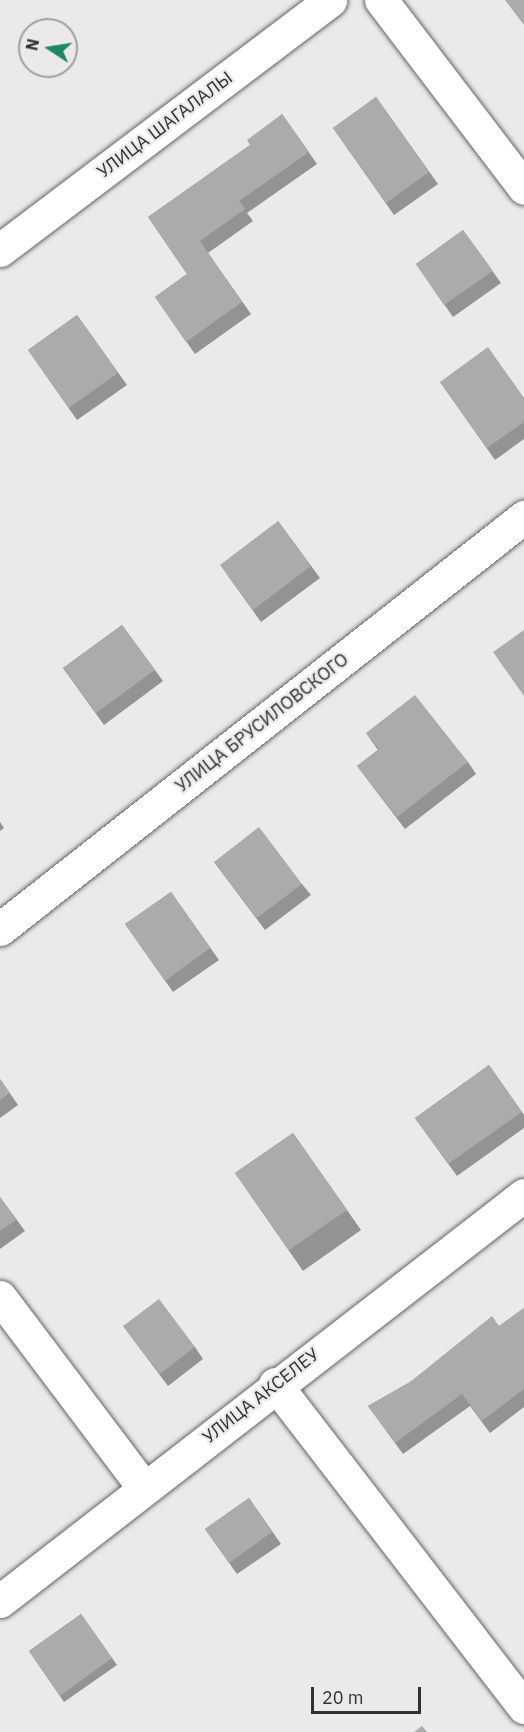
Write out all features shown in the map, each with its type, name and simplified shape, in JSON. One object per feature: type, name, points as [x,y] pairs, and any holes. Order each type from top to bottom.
[{"type":"street","name":"УЛИЦА ШАГАЛАЛЫ","points":[[0,250],[330,0]]},
{"type":"street","points":[[381,0],[524,188]]},
{"type":"street","name":"УЛИЦА БРУСИЛОВСКОГО","points":[[0,929],[524,516]]},
{"type":"street","name":"УЛИЦА АКСЕЛЕУ","points":[[0,1601],[275,1384],[524,1195]]},
{"type":"street","points":[[0,1297],[144,1488]]},
{"type":"street","points":[[275,1384],[524,1707]]},
{"type":"building","points":[[505,0],[524,0],[524,25]]},
{"type":"building","points":[[376,97],[429,172],[386,203],[333,128]]},
{"type":"building","points":[[282,114],[309,152],[239,201],[245,209],[200,241],[242,302],[186,342],[155,297],[187,274],[148,217],[250,145],[247,140]]},
{"type":"building","points":[[463,230],[493,271],[444,305],[416,264]]},
{"type":"building","points":[[77,315],[118,373],[69,408],[28,350]]},
{"type":"building","points":[[488,347],[524,398],[524,422],[487,448],[440,382]]},
{"type":"building","points":[[278,521],[311,566],[253,610],[220,565]]},
{"type":"building","points":[[122,625],[155,670],[96,713],[63,668]]},
{"type":"building","points":[[524,630],[524,696],[493,652]]},
{"type":"building","points":[[415,695],[468,762],[397,817],[357,766],[379,749],[366,733]]},
{"type":"building","points":[[259,827],[302,884],[257,918],[214,862]]},
{"type":"building","points":[[171,892],[210,948],[165,981],[125,924]]},
{"type":"building","points":[[489,1065],[522,1112],[448,1164],[415,1118]]},
{"type":"building","points":[[0,1079],[10,1093],[0,1100]]},
{"type":"building","points":[[293,1133],[347,1210],[289,1250],[235,1173]]},
{"type":"building","points":[[0,1197],[16,1220],[0,1231]]},
{"type":"building","points":[[159,1299],[195,1347],[160,1374],[123,1326]]},
{"type":"building","points":[[524,1308],[524,1389],[482,1421],[462,1394],[395,1443],[368,1406],[410,1382],[492,1316],[499,1326]]},
{"type":"building","points":[[249,1498],[272,1532],[229,1563],[205,1529]]},
{"type":"building","points":[[81,1614],[112,1658],[60,1696],[29,1651]]},
{"type":"building","points":[[422,1726],[427,1732],[414,1732]]}]
